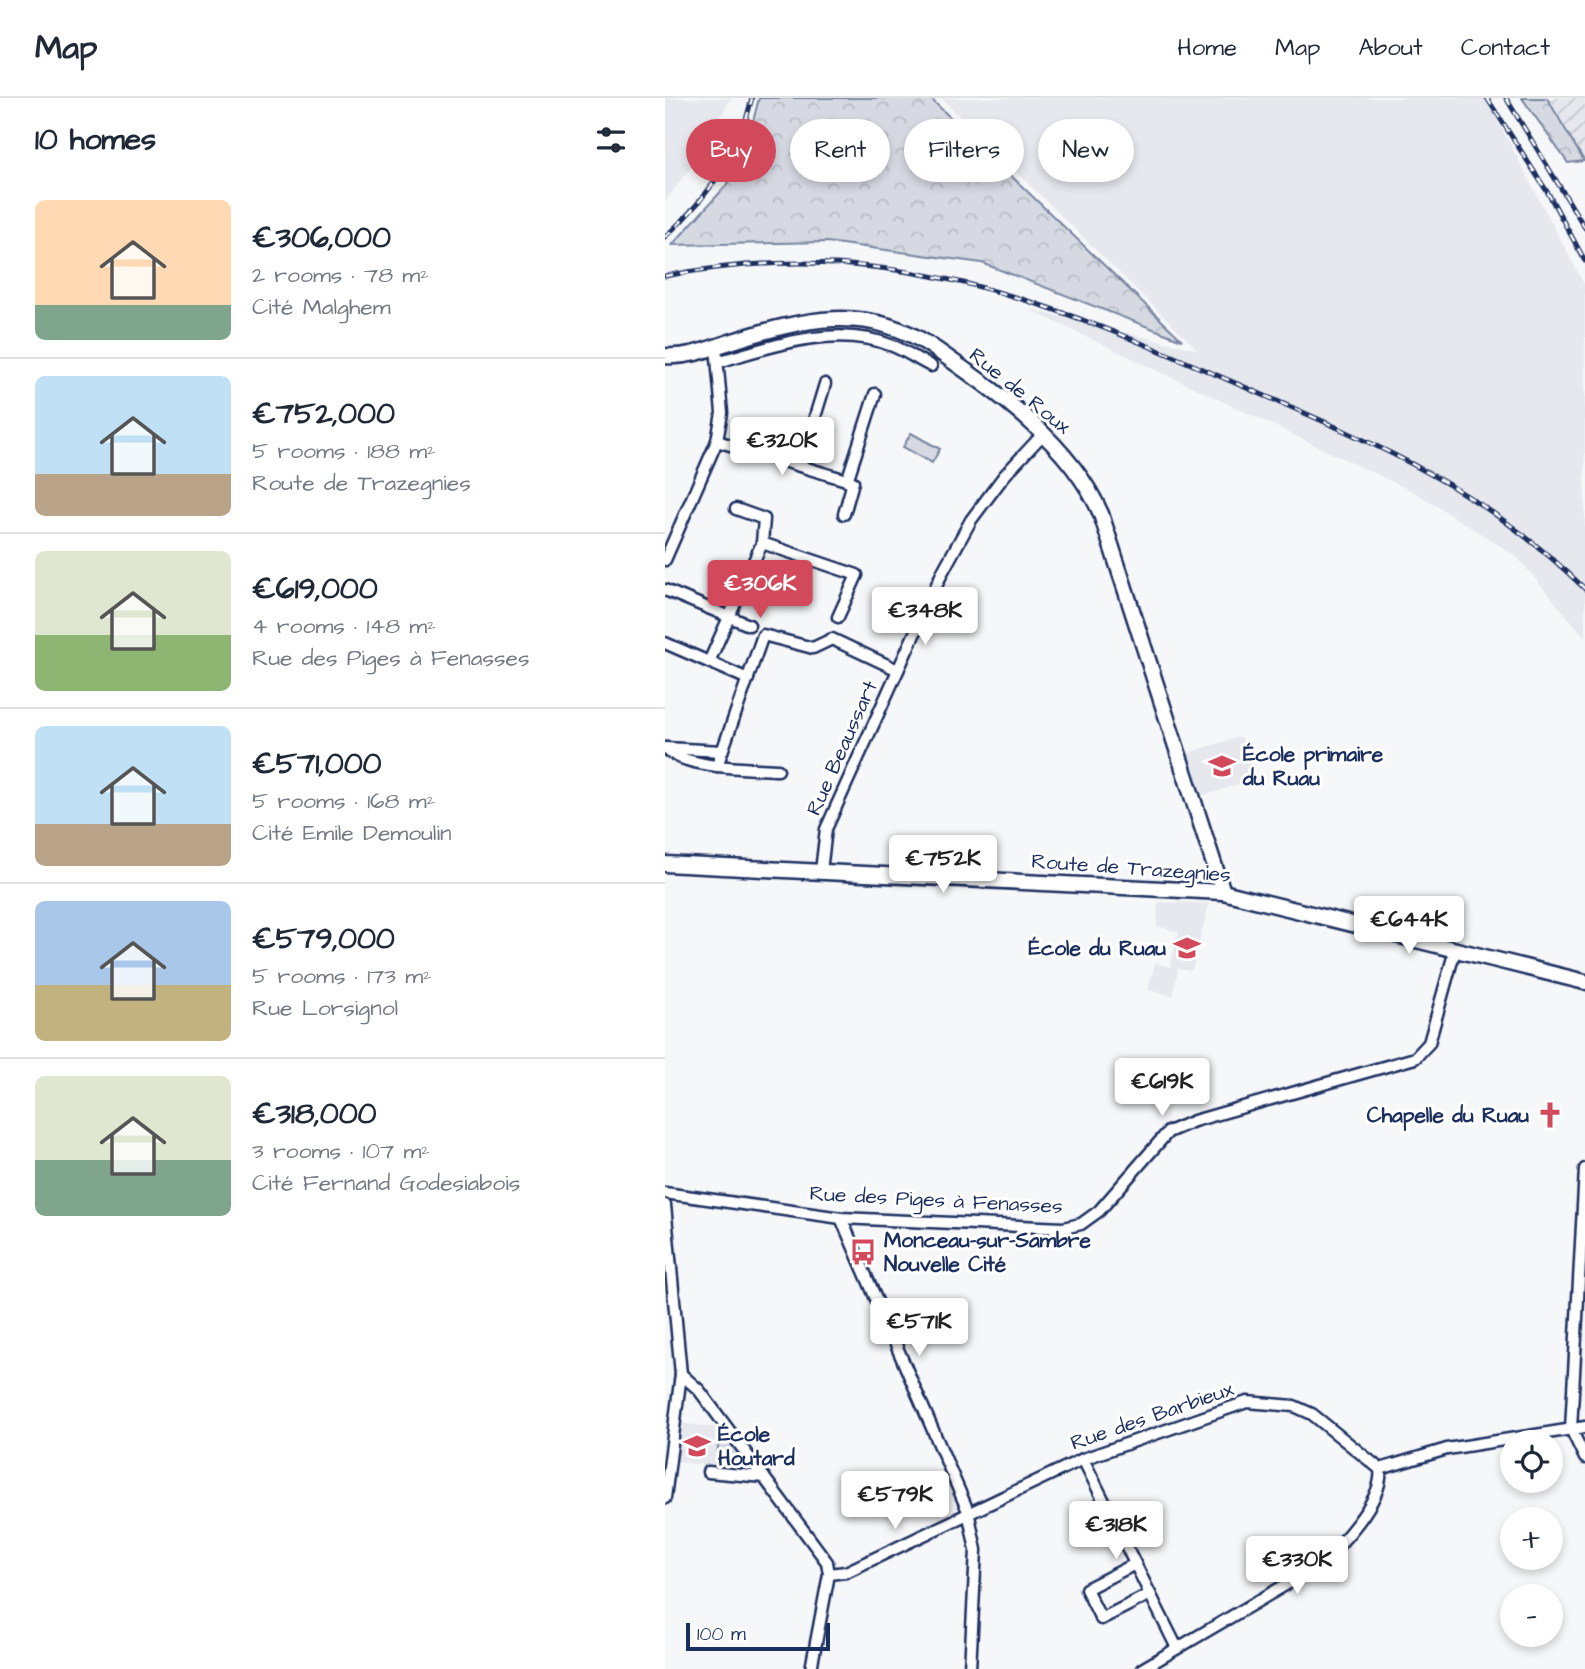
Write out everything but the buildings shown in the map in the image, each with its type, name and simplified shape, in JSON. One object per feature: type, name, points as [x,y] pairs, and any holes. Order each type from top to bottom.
[{"type":"main road","name":"Rue de Roux","points":[[665,356],[717,354],[809,319],[839,318],[879,324],[927,344],[1044,433],[1070,462],[1101,514],[1223,892]]},
{"type":"main road","name":"Route de Trazegnies","points":[[665,864],[1223,892],[1585,982]]},
{"type":"street","name":"Rue de Roux","points":[[717,354],[797,339],[844,336],[891,345],[931,366]]},
{"type":"street","points":[[665,560],[717,441],[722,413],[717,354]]},
{"type":"street","points":[[800,466],[825,384]]},
{"type":"street","points":[[848,481],[875,394]]},
{"type":"street","name":"Rue Beaussart","points":[[821,872],[826,829],[943,572],[971,520],[1005,476],[1044,433]]},
{"type":"street","points":[[717,441],[853,482],[844,514]]},
{"type":"street","points":[[709,662],[762,543],[764,519],[736,509]]},
{"type":"street","points":[[762,543],[857,575],[838,617]]},
{"type":"street","points":[[665,590],[749,625]]},
{"type":"street","points":[[717,766],[763,635],[813,648],[832,639],[898,670]]},
{"type":"street","points":[[665,643],[748,679]]},
{"type":"street","points":[[666,748],[722,751]]},
{"type":"street","points":[[666,748],[673,757],[717,766],[778,771]]},
{"type":"street","name":"Rue des Piges à Fenasses","points":[[665,1194],[841,1218],[1063,1228],[1081,1224],[1099,1211],[1168,1132],[1194,1121],[1415,1058],[1429,1043],[1455,950]]},
{"type":"street","points":[[1585,1169],[1571,1429],[1585,1458]]},
{"type":"street","points":[[665,1205],[667,1253],[681,1374],[665,1498]]},
{"type":"street","points":[[841,1218],[968,1511],[976,1550],[970,1669]]},
{"type":"street","points":[[681,1374],[699,1390],[827,1562],[829,1574],[811,1669]]},
{"type":"street","name":"Rue des Barbieux","points":[[829,1574],[846,1572],[968,1511],[1083,1459],[1234,1405],[1271,1402],[1294,1406],[1313,1414],[1380,1469]]},
{"type":"street","points":[[1142,1669],[1316,1567],[1335,1550],[1377,1494],[1382,1482],[1380,1469],[1422,1454],[1585,1427]]},
{"type":"street","points":[[1083,1459],[1177,1648]]},
{"type":"street","points":[[708,1472],[764,1477]]},
{"type":"street","points":[[1135,1564],[1086,1589],[1101,1619],[1150,1594]]},
{"type":"shaded area","points":[[665,98],[731,98],[719,119],[686,119],[686,173],[665,202]]},
{"type":"shaded area","points":[[941,98],[1486,98],[1585,286],[1585,637],[1516,556],[1416,493],[1028,309],[1198,350],[1024,179],[1024,119],[962,119]]},
{"type":"shaded area","points":[[1547,98],[1585,98],[1585,164],[1582,158]]},
{"type":"shaded area","name":"École primaire du Ruau","points":[[1241,736],[1256,779],[1202,796],[1188,753]]},
{"type":"shaded area","name":"École du Ruau","points":[[1158,902],[1209,903],[1192,971],[1178,969],[1173,996],[1148,990],[1155,963],[1170,967],[1179,932],[1157,926]]},
{"type":"shaded area","name":"École Houtard","points":[[678,1423],[720,1428],[716,1467],[675,1461]]},
{"type":"green space","points":[[759,98],[930,98],[952,119],[904,119],[904,182],[1017,182],[1182,340],[982,263],[827,242],[672,245],[728,182],[776,182],[776,119],[754,119]]},
{"type":"green space","points":[[1522,98],[1547,98],[1584,161],[1568,163]]},
{"type":"green space","points":[[911,433],[940,449],[932,463],[903,447]]},
{"type":"green space","points":[[720,1430],[753,1472],[716,1467]]},
{"type":"railway","points":[[665,237],[708,191],[730,157],[752,98]]},
{"type":"railway","points":[[1487,98],[1548,193],[1585,261]]},
{"type":"railway","points":[[1506,98],[1585,228]]},
{"type":"railway","points":[[665,276],[748,265],[826,263],[899,270],[970,284],[1040,305],[1110,330],[1389,452],[1430,474],[1509,524],[1585,589]]},
{"type":"place","name":"École primaire du Ruau","points":[[1222,766]]},
{"type":"place","name":"École du Ruau","points":[[1187,948]]},
{"type":"place","name":"Chapelle du Ruau","points":[[1550,1115]]},
{"type":"place","name":"Monceau-sur-Sambre Nouvelle Cité","points":[[863,1252]]},
{"type":"place","name":"École Houtard","points":[[697,1446]]}]
